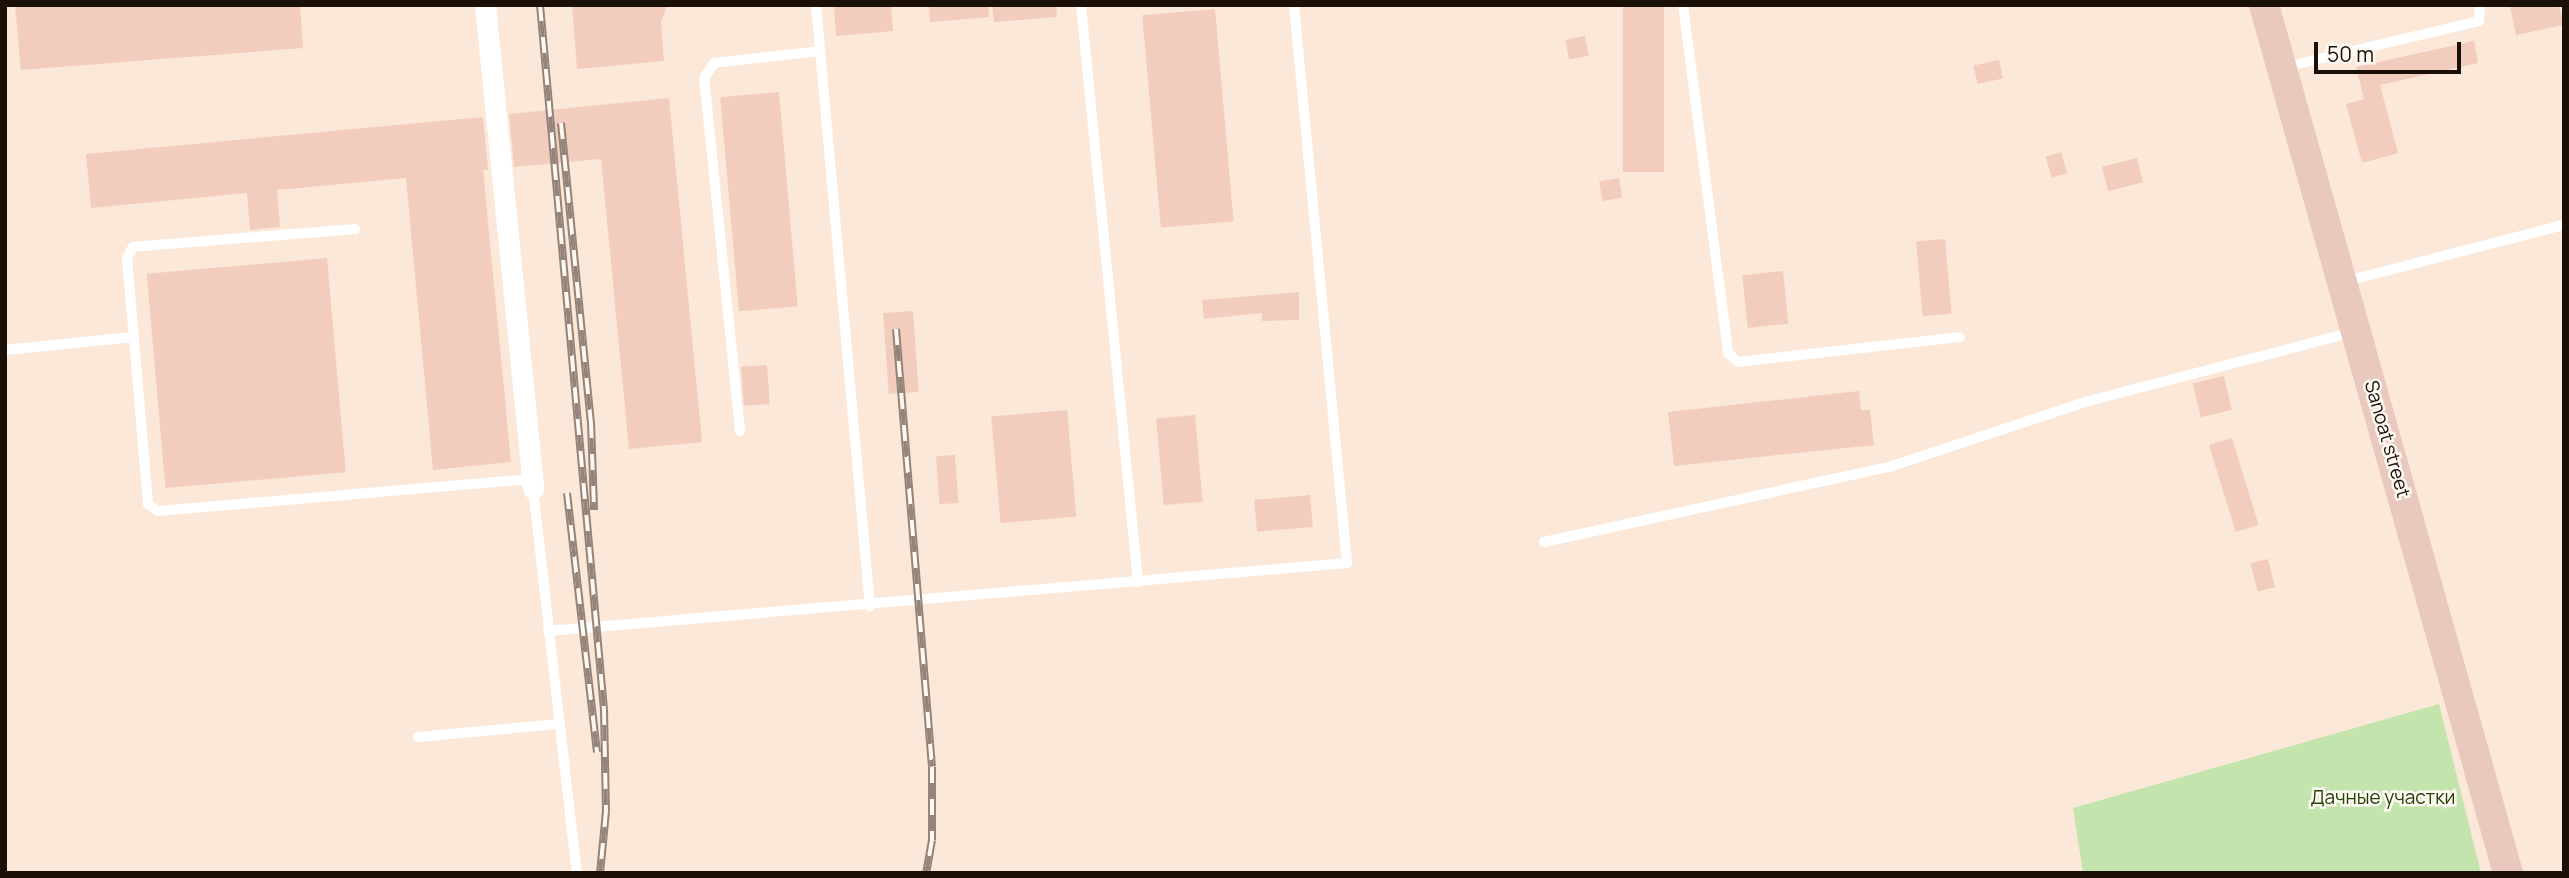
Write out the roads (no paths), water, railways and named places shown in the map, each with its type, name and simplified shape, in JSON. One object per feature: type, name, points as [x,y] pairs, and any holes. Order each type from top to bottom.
[{"type":"main road","name":"Sanoat street","points":[[2264,5],[2508,873]]},
{"type":"street","points":[[485,5],[533,489]]},
{"type":"lane","points":[[816,5],[870,607]]},
{"type":"lane","points":[[1081,5],[1139,582]]},
{"type":"lane","points":[[548,631],[870,607],[1347,563],[1294,5]]},
{"type":"lane","points":[[1683,5],[1728,353],[1738,362],[1960,337]]},
{"type":"lane","points":[[2282,68],[2479,21],[2480,5]]},
{"type":"lane","points":[[740,431],[704,78],[714,63],[820,51]]},
{"type":"lane","points":[[2343,282],[2564,225]]},
{"type":"lane","points":[[355,229],[133,247],[127,258],[148,504],[158,511],[523,480],[533,489],[557,724],[577,873]]},
{"type":"lane","points":[[1544,542],[1889,467],[2085,402],[2357,331]]},
{"type":"lane","points":[[5,350],[133,337]]},
{"type":"lane","points":[[418,737],[557,724]]},
{"type":"railway","points":[[540,5],[604,709],[606,811],[600,873]]},
{"type":"railway","points":[[561,123],[591,422],[594,510]]},
{"type":"railway","points":[[896,329],[932,767],[932,840],[926,873]]},
{"type":"railway","points":[[567,493],[597,752]]},
{"type":"park label","name":"Дачные участки","points":[[2383,798]]}]
